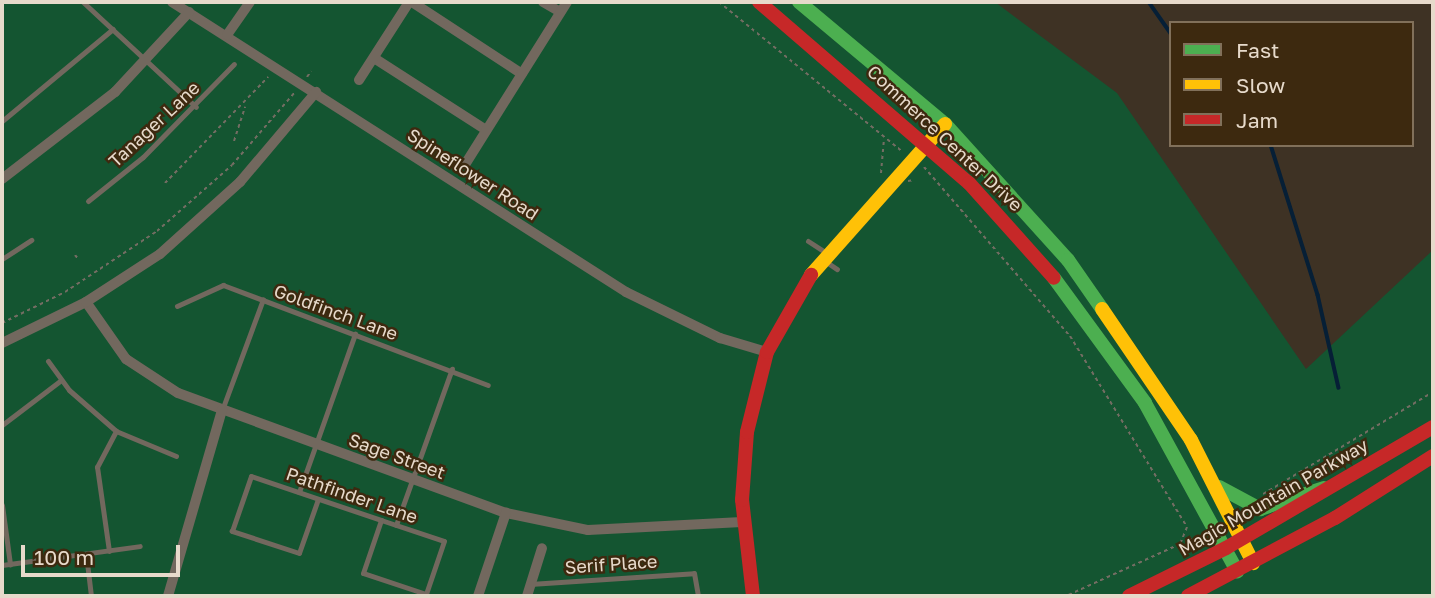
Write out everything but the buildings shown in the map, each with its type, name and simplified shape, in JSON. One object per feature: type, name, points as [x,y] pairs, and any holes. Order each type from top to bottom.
[{"type":"main road","name":"Commerce Center Drive","points":[[759,2],[925,142],[1010,225],[1097,333],[1145,403],[1237,571]]},
{"type":"main road","name":"Commerce Center Drive","points":[[799,2],[945,124],[1068,260],[1218,486],[1253,563]]},
{"type":"main road","points":[[753,596],[742,522],[747,432],[767,352],[823,255],[925,142],[945,124]]},
{"type":"main road","name":"Magic Mountain Parkway","points":[[1129,596],[1226,548],[1433,427]]},
{"type":"main road","points":[[1188,596],[1253,563],[1433,456]]},
{"type":"main road","points":[[1218,486],[1253,509],[1333,487]]},
{"type":"street","name":"Spineflower Road","points":[[172,2],[626,292],[720,338],[767,352]]},
{"type":"street","points":[[227,35],[250,2]]},
{"type":"street","points":[[359,80],[410,2],[522,74]]},
{"type":"street","points":[[543,2],[560,12]]},
{"type":"street","points":[[466,163],[567,2]]},
{"type":"street","points":[[2,180],[73,129],[148,62],[189,12]]},
{"type":"street","points":[[374,58],[486,130]]},
{"type":"street","points":[[2,344],[86,302],[202,220],[316,92]]},
{"type":"street","name":"Sage Street","points":[[86,302],[139,369],[222,410],[506,513],[588,530],[742,522]]},
{"type":"street","points":[[167,596],[222,410]]},
{"type":"street","points":[[478,596],[506,513]]},
{"type":"street","points":[[527,596],[541,548]]},
{"type":"lane","points":[[83,2],[196,107]]},
{"type":"lane","points":[[2,121],[113,29]]},
{"type":"lane","name":"Tanager Lane","points":[[88,201],[196,107],[234,64]]},
{"type":"lane","points":[[2,259],[31,240]]},
{"type":"lane","points":[[808,240],[837,269]]},
{"type":"lane","name":"Goldfinch Lane","points":[[177,306],[217,284],[452,369],[488,385]]},
{"type":"lane","points":[[222,410],[263,299]]},
{"type":"lane","points":[[299,492],[355,334]]},
{"type":"lane","points":[[48,361],[61,380],[116,431],[176,456]]},
{"type":"lane","points":[[396,525],[452,369]]},
{"type":"lane","points":[[2,425],[61,380]]},
{"type":"lane","points":[[108,551],[97,467],[116,431]]},
{"type":"lane","name":"Pathfinder Lane","points":[[318,499],[299,553],[232,531],[251,476],[318,499],[382,520],[444,541],[426,594],[363,573],[382,520]]},
{"type":"lane","points":[[2,505],[10,564]]},
{"type":"lane","points":[[2,565],[140,547]]},
{"type":"lane","points":[[86,554],[91,596]]},
{"type":"lane","name":"Serif Place","points":[[530,584],[694,573],[698,596]]},
{"type":"lane","points":[[167,596],[178,596]]},
{"type":"path","points":[[719,2],[884,140],[897,147]]},
{"type":"path","points":[[306,78],[311,71]]},
{"type":"path","points":[[165,183],[244,105],[268,77]]},
{"type":"path","points":[[2,323],[65,292],[157,231],[232,165],[293,94]]},
{"type":"path","points":[[234,141],[244,125],[244,105]]},
{"type":"path","points":[[884,140],[884,159]]},
{"type":"path","points":[[923,167],[1070,336],[1147,454],[1187,527],[1187,538],[1198,548]]},
{"type":"path","points":[[75,255],[79,260]]},
{"type":"path","points":[[1260,498],[1433,392]]},
{"type":"path","points":[[1066,596],[1187,538],[1205,537]]},
{"type":"green space","points":[[2,2],[995,2],[1117,93],[1306,369],[1433,250],[1433,596],[2,596]]},
{"type":"waterway","points":[[1149,2],[1169,31]]},
{"type":"waterway","points":[[1272,147],[1318,295],[1339,388]]},
{"type":"traffic: fast","points":[[799,2],[945,124],[1068,260],[1102,309]]},
{"type":"traffic: fast","points":[[1054,278],[1145,403],[1237,571]]},
{"type":"traffic: fast","points":[[1219,487],[1260,509],[1324,488]]},
{"type":"traffic: slow","points":[[811,275],[945,124]]},
{"type":"traffic: slow","points":[[1102,309],[1191,440],[1253,563]]},
{"type":"traffic: jam","points":[[759,2],[969,183],[1054,278]]},
{"type":"traffic: jam","points":[[753,596],[742,500],[747,432],[767,352],[811,275]]},
{"type":"traffic: jam","points":[[1129,596],[1226,548],[1433,427]]},
{"type":"traffic: jam","points":[[1188,596],[1335,518],[1433,456]]}]
